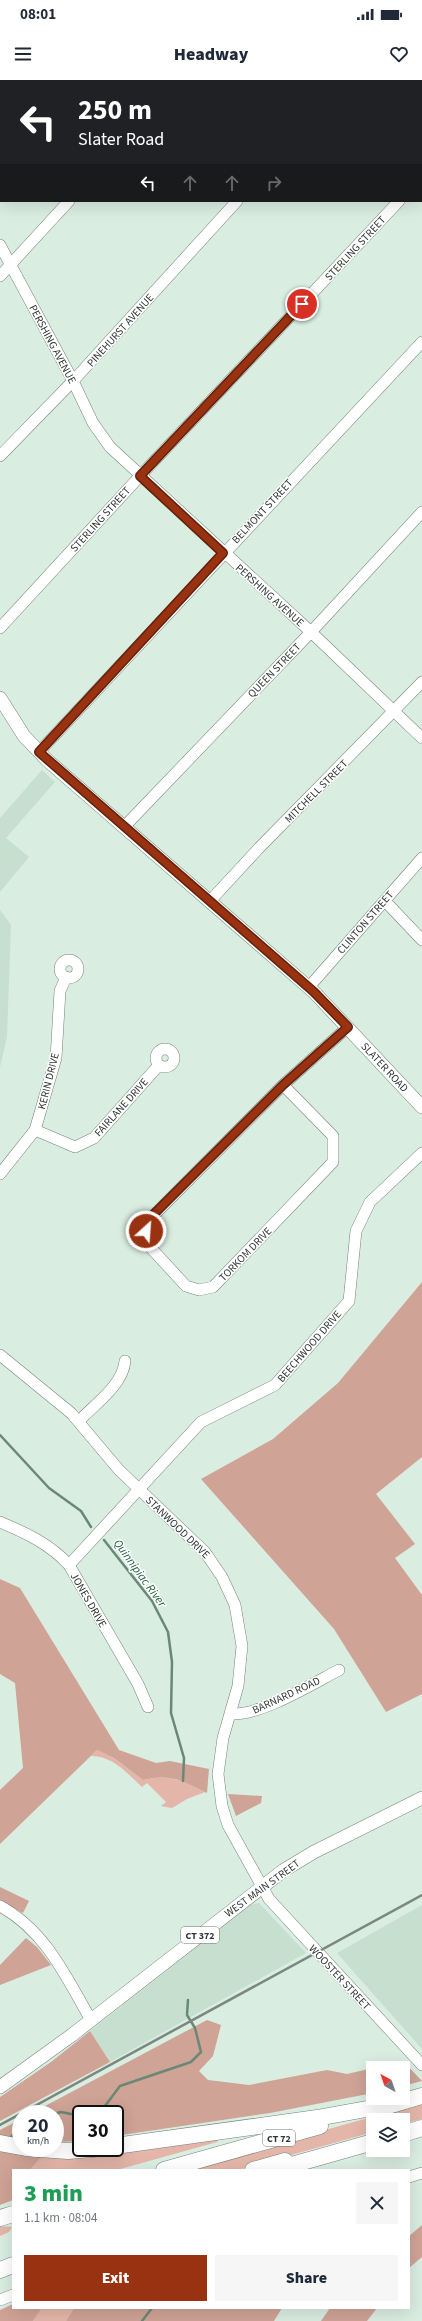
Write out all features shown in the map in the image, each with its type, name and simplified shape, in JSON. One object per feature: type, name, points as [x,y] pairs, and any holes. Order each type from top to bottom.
[{"type":"highway","name":"CT 72","points":[[410,2099],[422,2096]]},
{"type":"highway","points":[[124,2145],[317,2118],[388,2105]]},
{"type":"highway","name":"CT 72","points":[[167,2169],[391,2105]]},
{"type":"highway","points":[[410,2132],[422,2128]]},
{"type":"highway","points":[[0,2143],[12,2145]]},
{"type":"highway","points":[[278,2169],[366,2144]]},
{"type":"highway","points":[[258,2169],[301,2157],[337,2152]]},
{"type":"highway","points":[[0,2219],[12,2214]]},
{"type":"highway","points":[[0,2219],[12,2220]]},
{"type":"highway","points":[[0,2264],[12,2259]]},
{"type":"highway","points":[[0,2270],[12,2266]]},
{"type":"main road","name":"SLATER ROAD","points":[[0,698],[15,725],[39,752],[308,987],[348,1027],[422,1107]]},
{"type":"main road","name":"WEST MAIN STREET","points":[[0,2087],[91,2020],[260,1887],[311,1854],[422,1798]]},
{"type":"street","points":[[0,276],[68,202]]},
{"type":"street","name":"PINEHURST AVENUE","points":[[0,456],[73,381],[236,202]]},
{"type":"street","name":"STERLING STREET","points":[[0,628],[140,476],[398,202]]},
{"type":"street","name":"PERSHING AVENUE","points":[[0,245],[73,381],[93,423],[110,448],[311,632],[422,738]]},
{"type":"street","name":"BELMONT STREET","points":[[39,752],[223,553],[422,342]]},
{"type":"street","name":"QUEEN STREET","points":[[124,827],[311,632],[422,512]]},
{"type":"street","name":"MITCHELL STREET","points":[[210,901],[259,848],[422,682]]},
{"type":"street","name":"CLINTON STREET","points":[[308,987],[422,858]]},
{"type":"street","points":[[385,901],[422,940]]},
{"type":"street","name":"KERIN DRIVE","points":[[0,1174],[35,1130],[56,1058],[60,991],[66,977]]},
{"type":"street","name":"TORKOM DRIVE","points":[[283,1085],[333,1136],[333,1162],[213,1287],[199,1290],[186,1286],[150,1247],[146,1231],[152,1216],[283,1085],[348,1027]]},
{"type":"street","name":"FAIRLANE DRIVE","points":[[35,1130],[75,1147],[94,1138],[159,1065]]},
{"type":"street","name":"BEECHWOOD DRIVE","points":[[69,1565],[201,1422],[275,1385],[349,1301],[356,1231],[366,1210],[370,1202],[422,1153]]},
{"type":"street","name":"STANWOOD DRIVE","points":[[0,1355],[79,1421],[119,1470],[205,1552],[229,1591],[239,1622],[242,1657],[238,1686],[219,1762],[220,1796],[228,1825],[256,1874],[260,1887]]},
{"type":"street","points":[[79,1421],[118,1380],[125,1361]]},
{"type":"street","name":"JONES DRIVE","points":[[0,1522],[40,1541],[69,1565],[138,1684],[148,1707]]},
{"type":"street","name":"BARNARD ROAD","points":[[230,1714],[242,1715],[258,1710],[339,1670]]},
{"type":"street","name":"WOOSTER STREET","points":[[260,1887],[273,1905],[421,2064]]},
{"type":"street","points":[[0,1906],[24,1921],[43,1940],[91,2020]]},
{"type":"street","points":[[410,2177],[422,2173]]},
{"type":"street","points":[[0,2300],[12,2295]]},
{"type":"shaded area","points":[[42,770],[55,782],[6,838],[29,857],[0,892],[0,818]]},
{"type":"shaded area","points":[[0,910],[11,925],[7,1037],[0,1067]]},
{"type":"shaded area","points":[[422,1282],[422,1457],[376,1494],[415,1544],[395,1558],[422,1595],[422,1694],[386,1712],[334,1629],[201,1479],[273,1439],[338,1383]]},
{"type":"shaded area","points":[[0,1579],[20,1588],[119,1750],[156,1763],[170,1761],[209,1769],[207,1793],[176,1779],[161,1777],[143,1780],[114,1758],[97,1750],[0,1844],[0,1790],[23,1768],[15,1683],[0,1674]]},
{"type":"shaded area","points":[[97,1750],[114,1758],[143,1780],[152,1778],[175,1779],[205,1792],[187,1799],[172,1808],[161,1806],[166,1802],[147,1783],[142,1787],[113,1762],[91,1756]]},
{"type":"shaded area","points":[[228,1794],[262,1796],[261,1803],[236,1816]]},
{"type":"shaded area","points":[[0,1887],[29,1901],[23,1913],[0,1902]]},
{"type":"shaded area","points":[[259,1903],[306,1953],[110,2062],[90,2031],[252,1904]]},
{"type":"shaded area","points":[[422,1905],[422,2049],[337,1953]]},
{"type":"shaded area","points":[[26,1938],[37,1947],[51,1965],[0,1985],[0,1965]]},
{"type":"shaded area","points":[[207,2020],[221,2025],[213,2056],[199,2071],[208,2080],[249,2085],[327,2070],[347,2074],[366,2070],[366,2094],[270,2113],[124,2135],[124,2105],[72,2105],[72,2141],[64,2142],[64,2105],[47,2105]]},
{"type":"shaded area","points":[[90,2031],[110,2062],[30,2105],[12,2105],[12,2115],[0,2121],[0,2097],[51,2062]]},
{"type":"shaded area","points":[[410,2068],[422,2081],[410,2084]]},
{"type":"shaded area","points":[[422,2103],[422,2119],[410,2122],[410,2113],[386,2113]]},
{"type":"shaded area","points":[[366,2119],[366,2134],[242,2169],[185,2169]]},
{"type":"shaded area","points":[[12,2124],[12,2138],[0,2136],[0,2130]]},
{"type":"shaded area","points":[[219,2138],[217,2142],[121,2169],[31,2169],[41,2157],[64,2157],[64,2152],[72,2151],[72,2157],[124,2157],[124,2147]]},
{"type":"shaded area","points":[[0,2148],[12,2150],[12,2157],[41,2157],[31,2169],[12,2169],[12,2200],[0,2205]]},
{"type":"shaded area","points":[[422,2225],[422,2257],[410,2267],[410,2235]]},
{"type":"shaded area","points":[[0,2226],[12,2227],[9,2232],[0,2236]]},
{"type":"shaded area","points":[[12,2304],[12,2309],[41,2309],[33,2321],[0,2321],[0,2310]]},
{"type":"shaded area","points":[[40,2309],[73,2309],[66,2321],[33,2321]]},
{"type":"shaded area","points":[[73,2309],[281,2309],[274,2321],[66,2321]]},
{"type":"shaded area","points":[[329,2309],[376,2309],[367,2321],[321,2321]]},
{"type":"waterway","name":"Quinnipiac River","points":[[0,1435],[49,1488],[81,1511],[91,1527]]},
{"type":"waterway","name":"Quinnipiac River","points":[[104,1540],[152,1601],[168,1632],[172,1662],[171,1713],[184,1758],[183,1781]]},
{"type":"waterway","name":"Quinnipiac River","points":[[106,2105],[120,2086],[191,2062],[201,2052],[195,2028],[187,2015],[188,2000]]},
{"type":"waterway","name":"Quinnipiac River","points":[[64,2113],[72,2114]]},
{"type":"waterway","name":"Quinnipiac River","points":[[9,2139],[12,2136]]},
{"type":"waterway","points":[[142,2321],[151,2309]]},
{"type":"railway","points":[[0,2125],[422,1895]]},
{"type":"route","points":[[146,1231],[152,1216],[283,1085],[348,1027],[320,997],[39,752],[223,553],[140,476],[302,304]]}]
